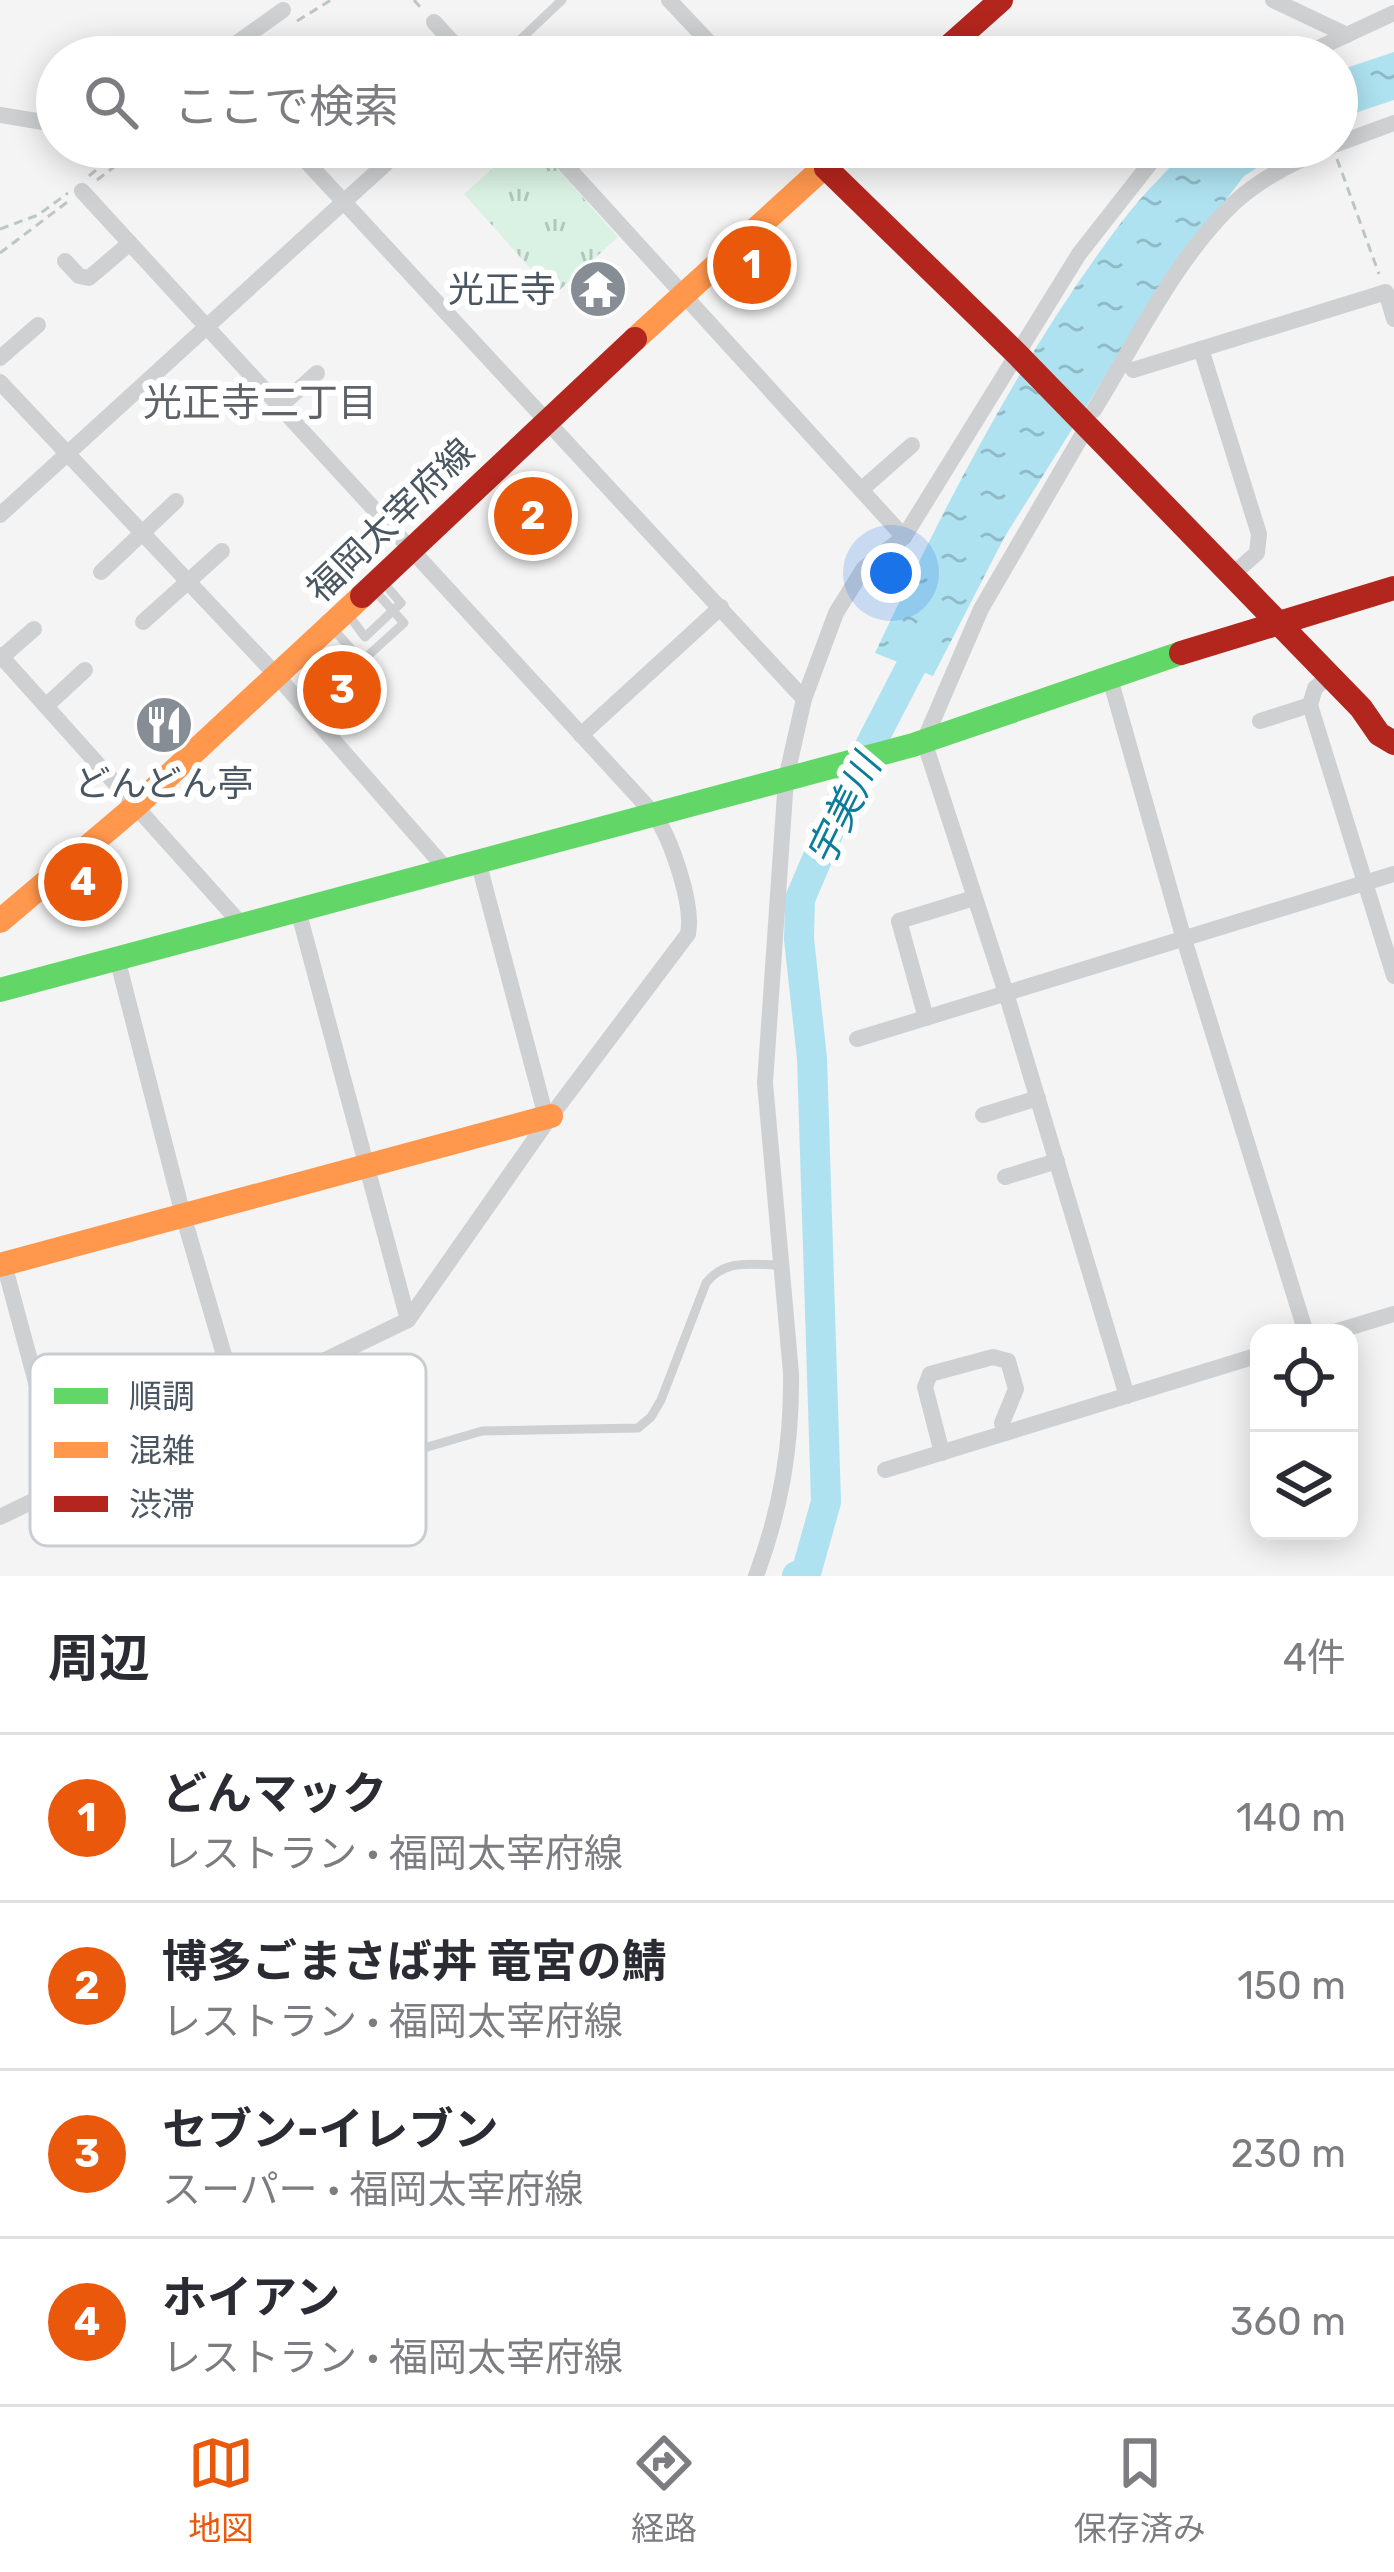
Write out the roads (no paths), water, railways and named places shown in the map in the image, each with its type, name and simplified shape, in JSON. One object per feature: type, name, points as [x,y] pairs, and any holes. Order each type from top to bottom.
[{"type":"main road","points":[[961,36],[1001,0]]},
{"type":"main road","points":[[826,168],[1087,424],[1361,708],[1379,734],[1394,743]]},
{"type":"main road","name":"福岡太宰府線","points":[[0,920],[278,677],[546,420],[826,168]]},
{"type":"main road","points":[[0,990],[918,743],[1109,675],[1394,588]]},
{"type":"main road","points":[[1361,708],[1394,729]]},
{"type":"main road","points":[[2,1265],[549,1117]]},
{"type":"street","points":[[669,0],[703,36]]},
{"type":"street","points":[[1273,0],[1347,35],[1394,13]]},
{"type":"street","points":[[247,36],[283,10]]},
{"type":"street","points":[[434,22],[447,36]]},
{"type":"street","points":[[0,115],[36,121]]},
{"type":"street","points":[[1358,136],[1394,123]]},
{"type":"street","points":[[313,168],[804,699]]},
{"type":"street","points":[[0,514],[381,168]]},
{"type":"street","points":[[568,168],[904,537]]},
{"type":"street","points":[[756,1576],[788,1466],[791,1373],[765,1083],[804,699],[836,613],[854,583],[864,568],[904,537],[1079,254],[1144,168]]},
{"type":"street","points":[[1127,1396],[1006,993],[918,743],[981,609],[1186,260],[1234,204],[1281,168]]},
{"type":"street","points":[[82,190],[654,814],[665,829],[691,918],[688,934],[549,1117],[408,1321],[340,1354]]},
{"type":"street","points":[[65,261],[79,276],[89,278],[130,243]]},
{"type":"street","points":[[1132,370],[1386,292],[1394,319]]},
{"type":"street","points":[[0,358],[38,325]]},
{"type":"street","points":[[1201,349],[1259,534],[1257,553],[1232,575]]},
{"type":"street","points":[[279,407],[317,373]]},
{"type":"street","points":[[0,382],[278,677],[446,869]]},
{"type":"street","points":[[861,490],[912,445]]},
{"type":"street","points":[[101,572],[176,501]]},
{"type":"street","points":[[143,622],[222,551]]},
{"type":"street","points":[[581,735],[721,608]]},
{"type":"street","points":[[34,629],[1,656],[242,925]]},
{"type":"street","points":[[46,705],[85,670]]},
{"type":"street","points":[[1109,675],[1303,1324]]},
{"type":"street","points":[[1330,676],[1316,688],[1310,705],[1394,976]]},
{"type":"street","points":[[1260,721],[1310,705]]},
{"type":"street","points":[[478,861],[549,1117]]},
{"type":"street","points":[[857,1039],[1394,874]]},
{"type":"street","points":[[926,1018],[899,921],[974,898]]},
{"type":"street","points":[[298,910],[408,1321]]},
{"type":"street","points":[[118,958],[224,1354]]},
{"type":"street","points":[[982,1115],[1038,1098]]},
{"type":"street","points":[[1005,1177],[1057,1161]]},
{"type":"street","points":[[2,1265],[30,1365]]},
{"type":"street","points":[[1358,1325],[1394,1314]]},
{"type":"street","points":[[942,1453],[925,1387],[930,1374],[993,1357],[1008,1361],[1016,1389],[1002,1423],[1005,1433]]},
{"type":"street","points":[[885,1470],[1250,1358]]},
{"type":"street","points":[[0,1517],[30,1502]]},
{"type":"lane","points":[[524,36],[562,0]]},
{"type":"lane","points":[[339,620],[362,661],[404,623],[377,584]]},
{"type":"lane","points":[[339,620],[365,637],[393,610]]},
{"type":"lane","points":[[426,1447],[482,1431],[638,1428],[651,1418],[661,1400],[706,1283],[716,1270],[727,1264],[781,1265]]},
{"type":"water","points":[[1394,52],[1394,100],[1358,112],[1358,64]]},
{"type":"water","points":[[1169,168],[1257,168],[1244,176],[1169,274],[1004,538],[933,676],[875,653],[959,483],[1021,372],[1090,266]]},
{"type":"waterway","name":"宇美川","points":[[797,1576],[806,1573],[826,1502],[812,1058],[799,939],[800,899],[844,796],[930,630]]},
{"type":"place","name":"どんマック","points":[[752,265]]},
{"type":"place","name":"光正寺","points":[[598,289]]},
{"type":"place","name":"博多ごまさば丼 竜宮の鯖","points":[[533,516]]},
{"type":"place","name":"セブン-イレブン","points":[[342,690]]},
{"type":"place","name":"どんどん亭","points":[[164,725]]},
{"type":"place","name":"ホイアン","points":[[83,882]]},
{"type":"district","name":"光正寺二丁目","points":[[260,402]]}]
